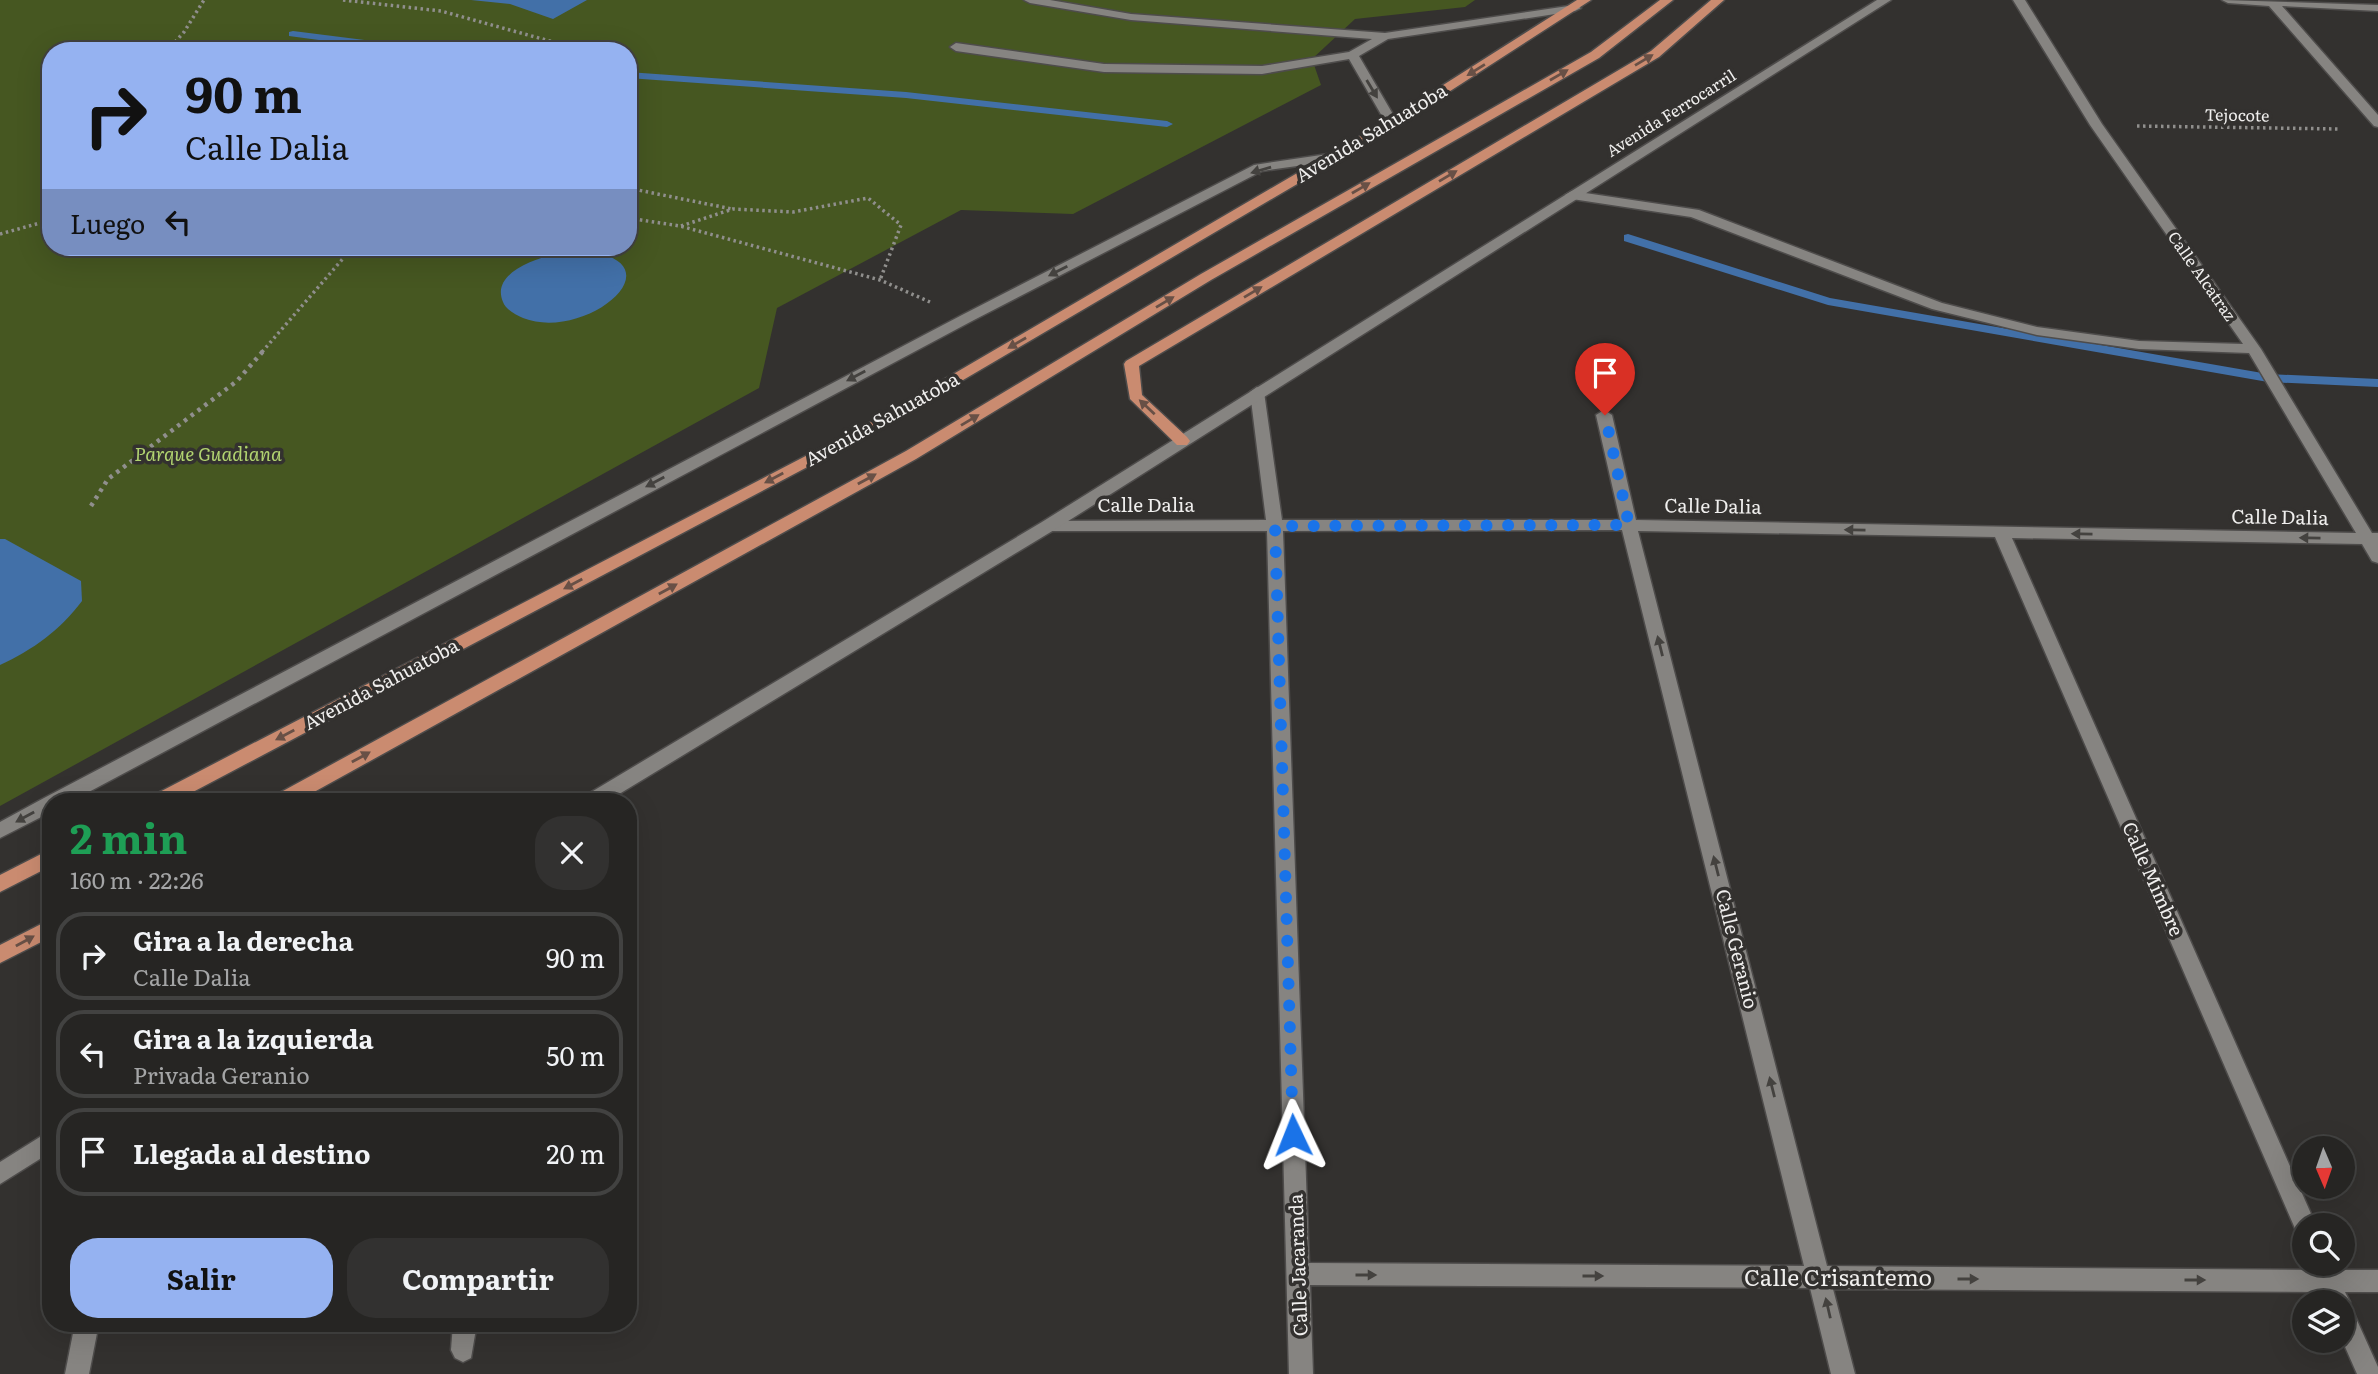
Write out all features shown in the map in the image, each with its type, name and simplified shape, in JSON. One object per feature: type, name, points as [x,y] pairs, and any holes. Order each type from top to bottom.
[{"type":"main road","points":[[295,793],[911,455],[1206,277],[1595,55],[1667,0]]},
{"type":"main road","points":[[1182,441],[1135,396],[1131,364],[1655,54],[1718,0]]},
{"type":"main road","name":"Avenida Sahuatoba","points":[[174,793],[878,424],[1328,158],[1392,123],[1580,4]]},
{"type":"main road","points":[[0,884],[42,862]]},
{"type":"main road","points":[[0,955],[42,932]]},
{"type":"street","points":[[1030,0],[1131,17],[1385,36],[1580,4]]},
{"type":"street","name":"Avenida Ferrocarril","points":[[1256,392],[1885,0]]},
{"type":"street","name":"Calle Alcatraz","points":[[2019,0],[2096,125],[2254,349],[2372,539],[2378,557]]},
{"type":"street","points":[[2228,0],[2378,8]]},
{"type":"street","points":[[2273,3],[2378,122]]},
{"type":"street","points":[[956,47],[1104,68],[1145,71],[1262,70],[1353,55],[1385,36]]},
{"type":"street","points":[[1353,55],[1392,123]]},
{"type":"street","points":[[69,793],[967,318],[1259,168],[1328,158]]},
{"type":"street","points":[[1573,195],[1694,213],[1937,306],[2037,331],[2139,345],[2254,349]]},
{"type":"street","points":[[605,793],[1048,526],[1256,392]]},
{"type":"street","name":"Calle Jacaranda","points":[[1256,392],[1275,526],[1301,1374]]},
{"type":"street","name":"Calle Geranio","points":[[1605,415],[1629,525],[1821,1278],[1843,1374]]},
{"type":"street","name":"Calle Dalia","points":[[1048,526],[1629,525],[2372,539]]},
{"type":"street","name":"Calle Mimbre","points":[[2001,532],[2299,1213]]},
{"type":"street","points":[[0,831],[42,808]]},
{"type":"street","points":[[0,1174],[42,1146]]},
{"type":"street","name":"Calle Crisantemo","points":[[1298,1274],[1821,1278],[2292,1272]]},
{"type":"street","name":"Calle Crisantemo","points":[[2349,1276],[2378,1281]]},
{"type":"street","points":[[76,1374],[85,1332]]},
{"type":"street","points":[[463,1350],[464,1332]]},
{"type":"street","points":[[2355,1342],[2369,1374]]},
{"type":"path","points":[[176,42],[204,0]]},
{"type":"path","points":[[343,0],[442,11],[553,42]]},
{"type":"path","name":"Tejocote","points":[[2096,125],[2351,130]]},
{"type":"path","points":[[637,190],[733,209],[793,212],[868,198],[901,225],[880,279]]},
{"type":"path","points":[[680,226],[733,209]]},
{"type":"path","points":[[637,219],[680,226],[880,279],[967,318]]},
{"type":"path","points":[[0,234],[42,222]]},
{"type":"path","points":[[91,506],[108,479],[237,381],[344,256]]},
{"type":"green space","name":"Parque Guadiana","points":[[0,0],[1475,0],[1465,7],[1355,19],[1312,59],[1321,85],[1073,214],[961,210],[777,308],[759,388],[0,806]]},
{"type":"water","points":[[471,0],[587,0],[553,19],[510,4]]},
{"type":"water","points":[[610,257],[624,268],[625,282],[615,297],[597,310],[573,319],[548,323],[523,318],[506,307],[501,290],[505,279],[514,271],[541,258]]},
{"type":"water","points":[[0,539],[5,539],[81,581],[82,601],[45,638],[0,665]]},
{"type":"waterway","points":[[293,34],[357,42]]},
{"type":"waterway","points":[[637,76],[906,95],[1167,124]]},
{"type":"waterway","points":[[1628,238],[1828,301],[2268,378],[2378,383]]},
{"type":"route","points":[[1293,1135],[1275,526],[1629,525],[1605,415]]}]
